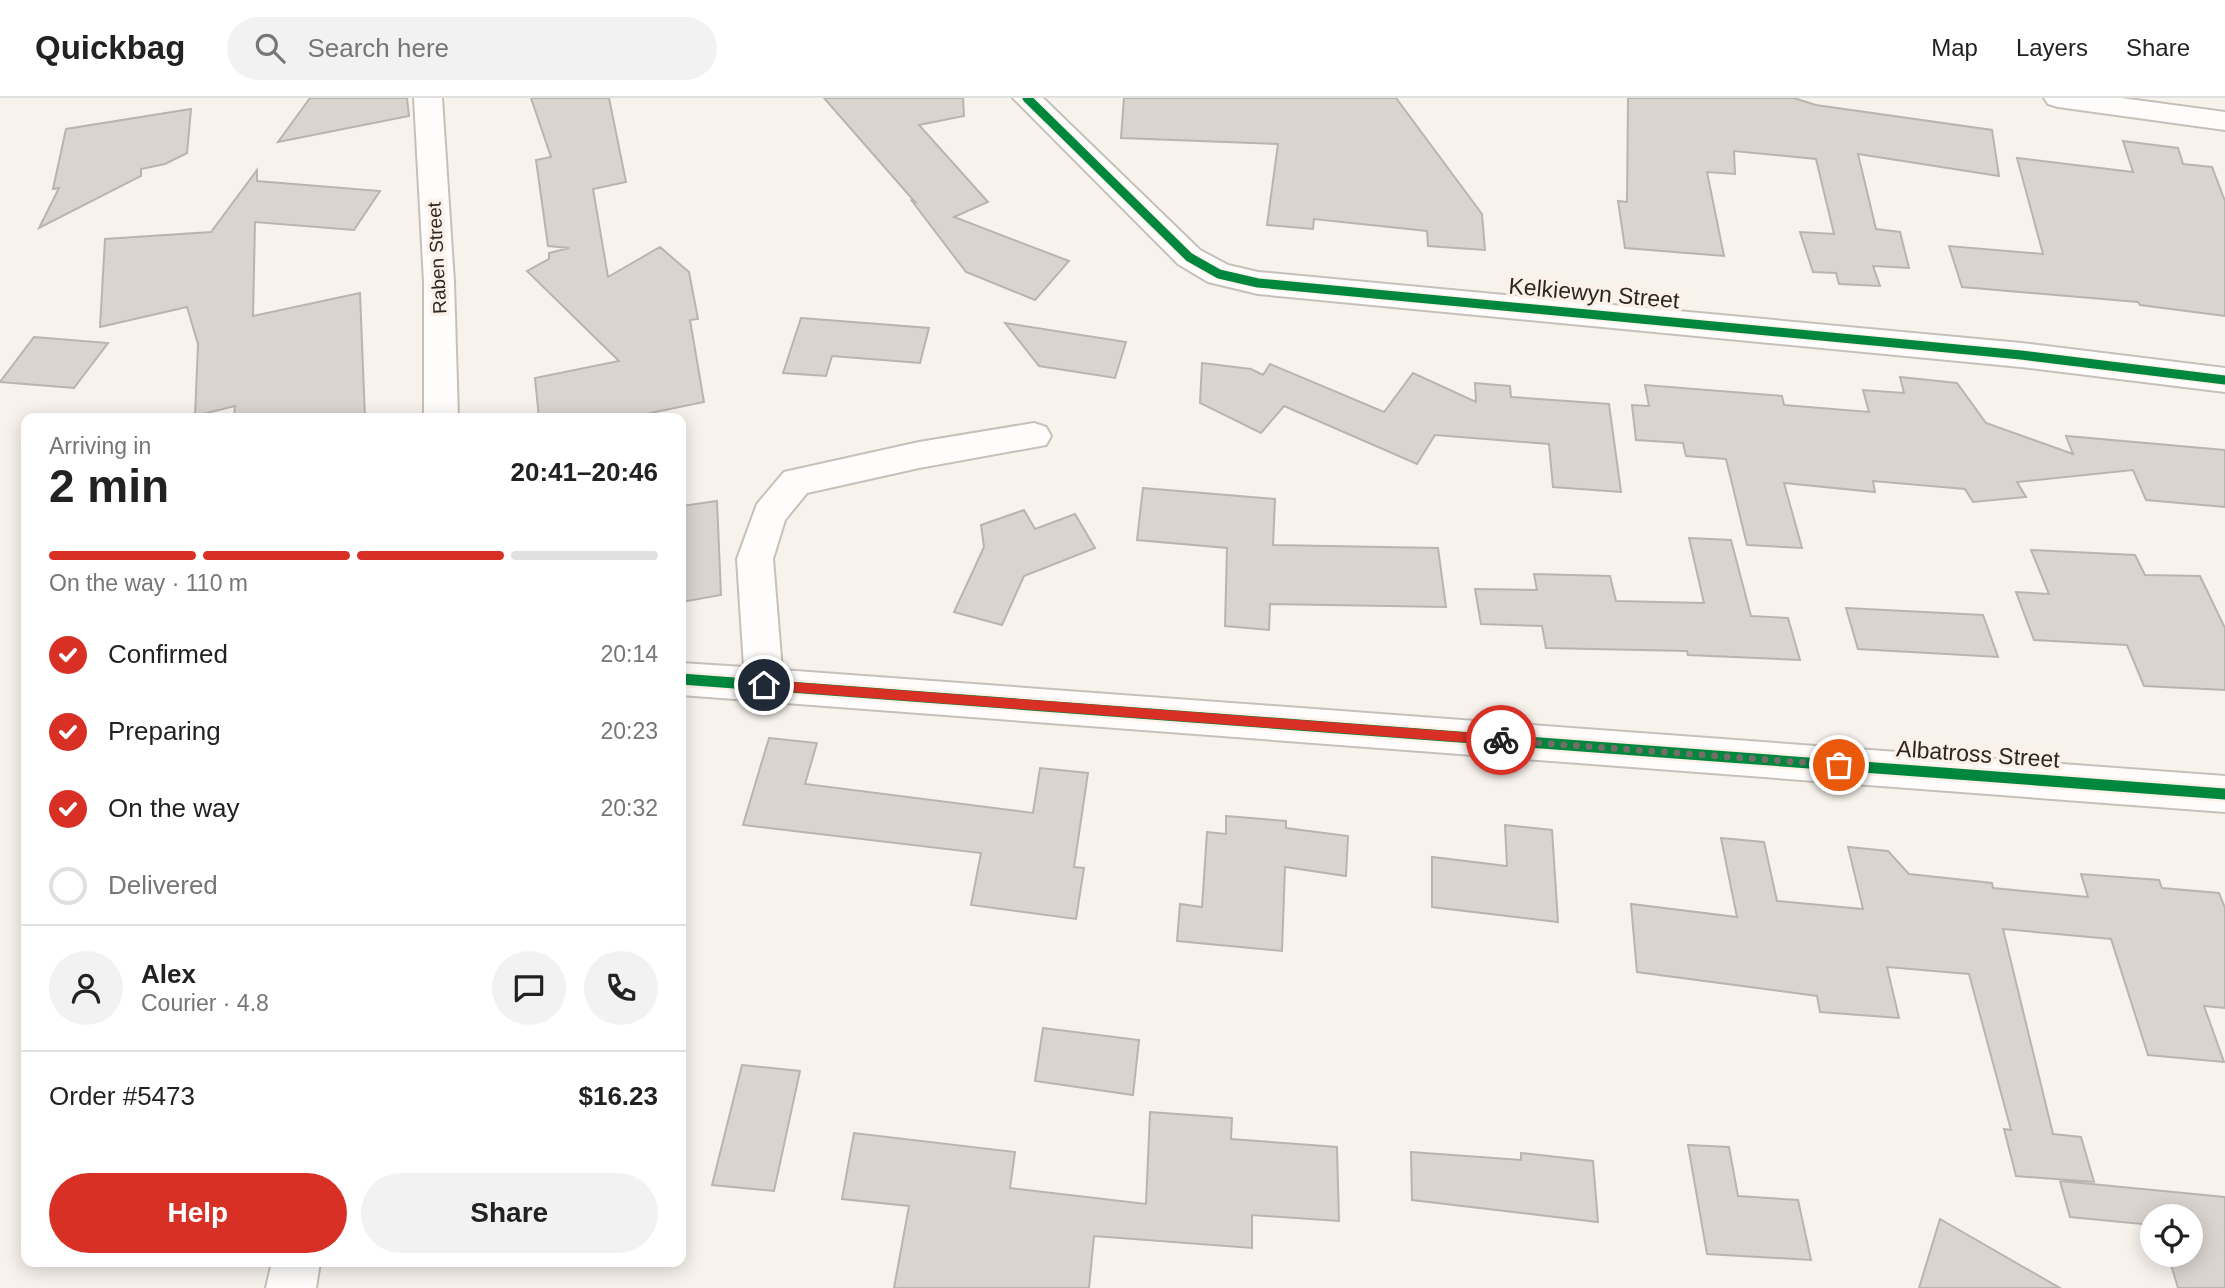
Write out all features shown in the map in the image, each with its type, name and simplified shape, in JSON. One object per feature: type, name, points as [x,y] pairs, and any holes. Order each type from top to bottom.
[{"type":"street","name":"Raben Street","points":[[428,98],[439,282],[441,413]]},
{"type":"street","name":"Kelkiewyn Street","points":[[1027,98],[1189,257],[1219,274],[1258,283],[2021,355],[2225,380]]},
{"type":"street","points":[[2058,98],[2225,121]]},
{"type":"street","points":[[764,685],[755,559],[769,514],[796,482],[919,454],[1034,436]]},
{"type":"street","name":"Albatross Street","points":[[686,678],[2225,794]]},
{"type":"street","points":[[291,1288],[295,1267]]},
{"type":"building","points":[[310,98],[407,98],[409,116],[278,142]]},
{"type":"building","points":[[531,98],[609,98],[626,182],[593,189],[608,277],[660,247],[689,272],[698,319],[690,320],[704,402],[650,413],[538,413],[535,378],[619,361],[527,271],[549,259],[549,253],[569,248],[548,246],[536,160],[551,157]]},
{"type":"building","points":[[824,98],[963,98],[964,116],[919,125],[988,202],[954,217],[1069,261],[1035,300],[966,272],[912,201],[915,202]]},
{"type":"building","points":[[1124,98],[1396,98],[1482,214],[1485,250],[1428,246],[1427,231],[1314,219],[1313,229],[1267,225],[1278,144],[1121,138]]},
{"type":"building","points":[[1628,98],[1794,98],[1816,105],[1992,130],[1999,176],[1858,154],[1876,229],[1900,232],[1909,268],[1873,266],[1880,286],[1839,284],[1836,273],[1813,272],[1800,232],[1834,234],[1816,159],[1734,151],[1735,174],[1707,172],[1724,256],[1625,248],[1618,201],[1627,202]]},
{"type":"building","points":[[191,109],[187,153],[165,164],[141,169],[141,176],[39,228],[59,188],[53,189],[66,129]]},
{"type":"building","points":[[2123,141],[2178,148],[2183,164],[2212,167],[2225,201],[2225,316],[2140,305],[2138,302],[1962,287],[1949,246],[2043,254],[2017,158],[2133,172]]},
{"type":"building","points":[[257,170],[257,181],[380,191],[354,230],[255,222],[253,316],[360,293],[365,413],[234,413],[235,406],[195,413],[198,344],[187,307],[100,327],[105,239],[211,232]]},
{"type":"building","points":[[801,318],[929,328],[920,363],[832,356],[826,376],[783,373]]},
{"type":"building","points":[[1005,323],[1126,342],[1115,378],[1039,366]]},
{"type":"building","points":[[34,337],[108,343],[74,388],[0,382]]},
{"type":"building","points":[[1202,363],[1251,369],[1263,375],[1270,364],[1384,412],[1413,373],[1476,402],[1475,383],[1510,386],[1511,397],[1609,404],[1621,492],[1553,487],[1549,444],[1435,435],[1417,464],[1284,406],[1261,433],[1200,403]]},
{"type":"building","points":[[1900,377],[1957,383],[1986,423],[2073,454],[2066,436],[2225,450],[2225,507],[2146,500],[2133,470],[2017,482],[2026,497],[1973,502],[1965,489],[1873,481],[1875,492],[1784,483],[1802,548],[1747,545],[1726,459],[1686,456],[1683,443],[1636,440],[1632,405],[1649,406],[1645,385],[1782,396],[1784,405],[1869,412],[1863,390],[1904,393]]},
{"type":"building","points":[[1143,488],[1275,499],[1273,545],[1438,548],[1446,607],[1270,604],[1269,630],[1225,626],[1227,548],[1137,540]]},
{"type":"building","points":[[717,501],[721,595],[686,601],[686,505]]},
{"type":"building","points":[[1024,510],[1035,529],[1075,514],[1095,548],[1024,576],[1002,625],[954,612],[984,547],[981,525]]},
{"type":"building","points":[[1689,538],[1731,540],[1751,616],[1788,618],[1800,660],[1688,655],[1687,651],[1546,648],[1542,626],[1481,624],[1475,589],[1537,590],[1534,574],[1610,576],[1616,601],[1704,603]]},
{"type":"building","points":[[2031,550],[2135,555],[2145,575],[2200,576],[2225,628],[2225,690],[2144,686],[2127,645],[2034,640],[2016,592],[2049,594]]},
{"type":"building","points":[[1846,608],[1983,615],[1998,657],[1858,649]]},
{"type":"building","points":[[769,738],[817,743],[805,784],[1033,813],[1040,768],[1088,773],[1074,867],[1084,868],[1076,919],[971,905],[981,853],[743,825]]},
{"type":"building","points":[[1226,816],[1286,821],[1286,828],[1348,836],[1346,876],[1285,867],[1282,951],[1177,941],[1180,904],[1202,907],[1207,832],[1226,834]]},
{"type":"building","points":[[1505,825],[1552,830],[1558,922],[1432,907],[1432,857],[1507,866]]},
{"type":"building","points":[[1721,838],[1764,842],[1777,901],[1863,909],[1848,847],[1888,851],[1909,874],[1992,883],[1993,888],[2088,897],[2081,874],[2159,880],[2162,888],[2219,893],[2225,908],[2225,1008],[2204,1006],[2224,1062],[2148,1055],[2111,939],[2003,929],[2053,1134],[2081,1137],[2094,1182],[2016,1176],[2004,1129],[2011,1130],[1969,974],[1887,967],[1899,1018],[1820,1012],[1817,996],[1637,972],[1631,904],[1737,917]]},
{"type":"building","points":[[1043,1028],[1139,1040],[1133,1095],[1035,1081]]},
{"type":"building","points":[[742,1065],[800,1071],[774,1191],[712,1185]]},
{"type":"building","points":[[1150,1112],[1232,1118],[1231,1139],[1337,1147],[1339,1221],[1252,1215],[1252,1248],[1094,1236],[1089,1288],[894,1288],[909,1206],[842,1199],[854,1133],[1015,1152],[1010,1188],[1146,1204]]},
{"type":"building","points":[[1688,1145],[1729,1147],[1738,1196],[1798,1200],[1811,1260],[1707,1254]]},
{"type":"building","points":[[1411,1152],[1521,1160],[1521,1153],[1593,1161],[1598,1222],[1412,1200]]},
{"type":"building","points":[[2060,1181],[2225,1197],[2225,1288],[2178,1288],[2172,1267],[2203,1267],[2203,1204],[2140,1204],[2140,1224],[2070,1217]]},
{"type":"building","points":[[1940,1219],[2060,1288],[1919,1288]]},
{"type":"cycle path","points":[[1027,98],[1189,257],[1219,274],[1258,283],[2021,355],[2225,380]]},
{"type":"cycle path","points":[[686,679],[2225,794]]},
{"type":"way so far","points":[[1501,740],[1839,765]]},
{"type":"route","points":[[764,685],[1501,740]]}]
